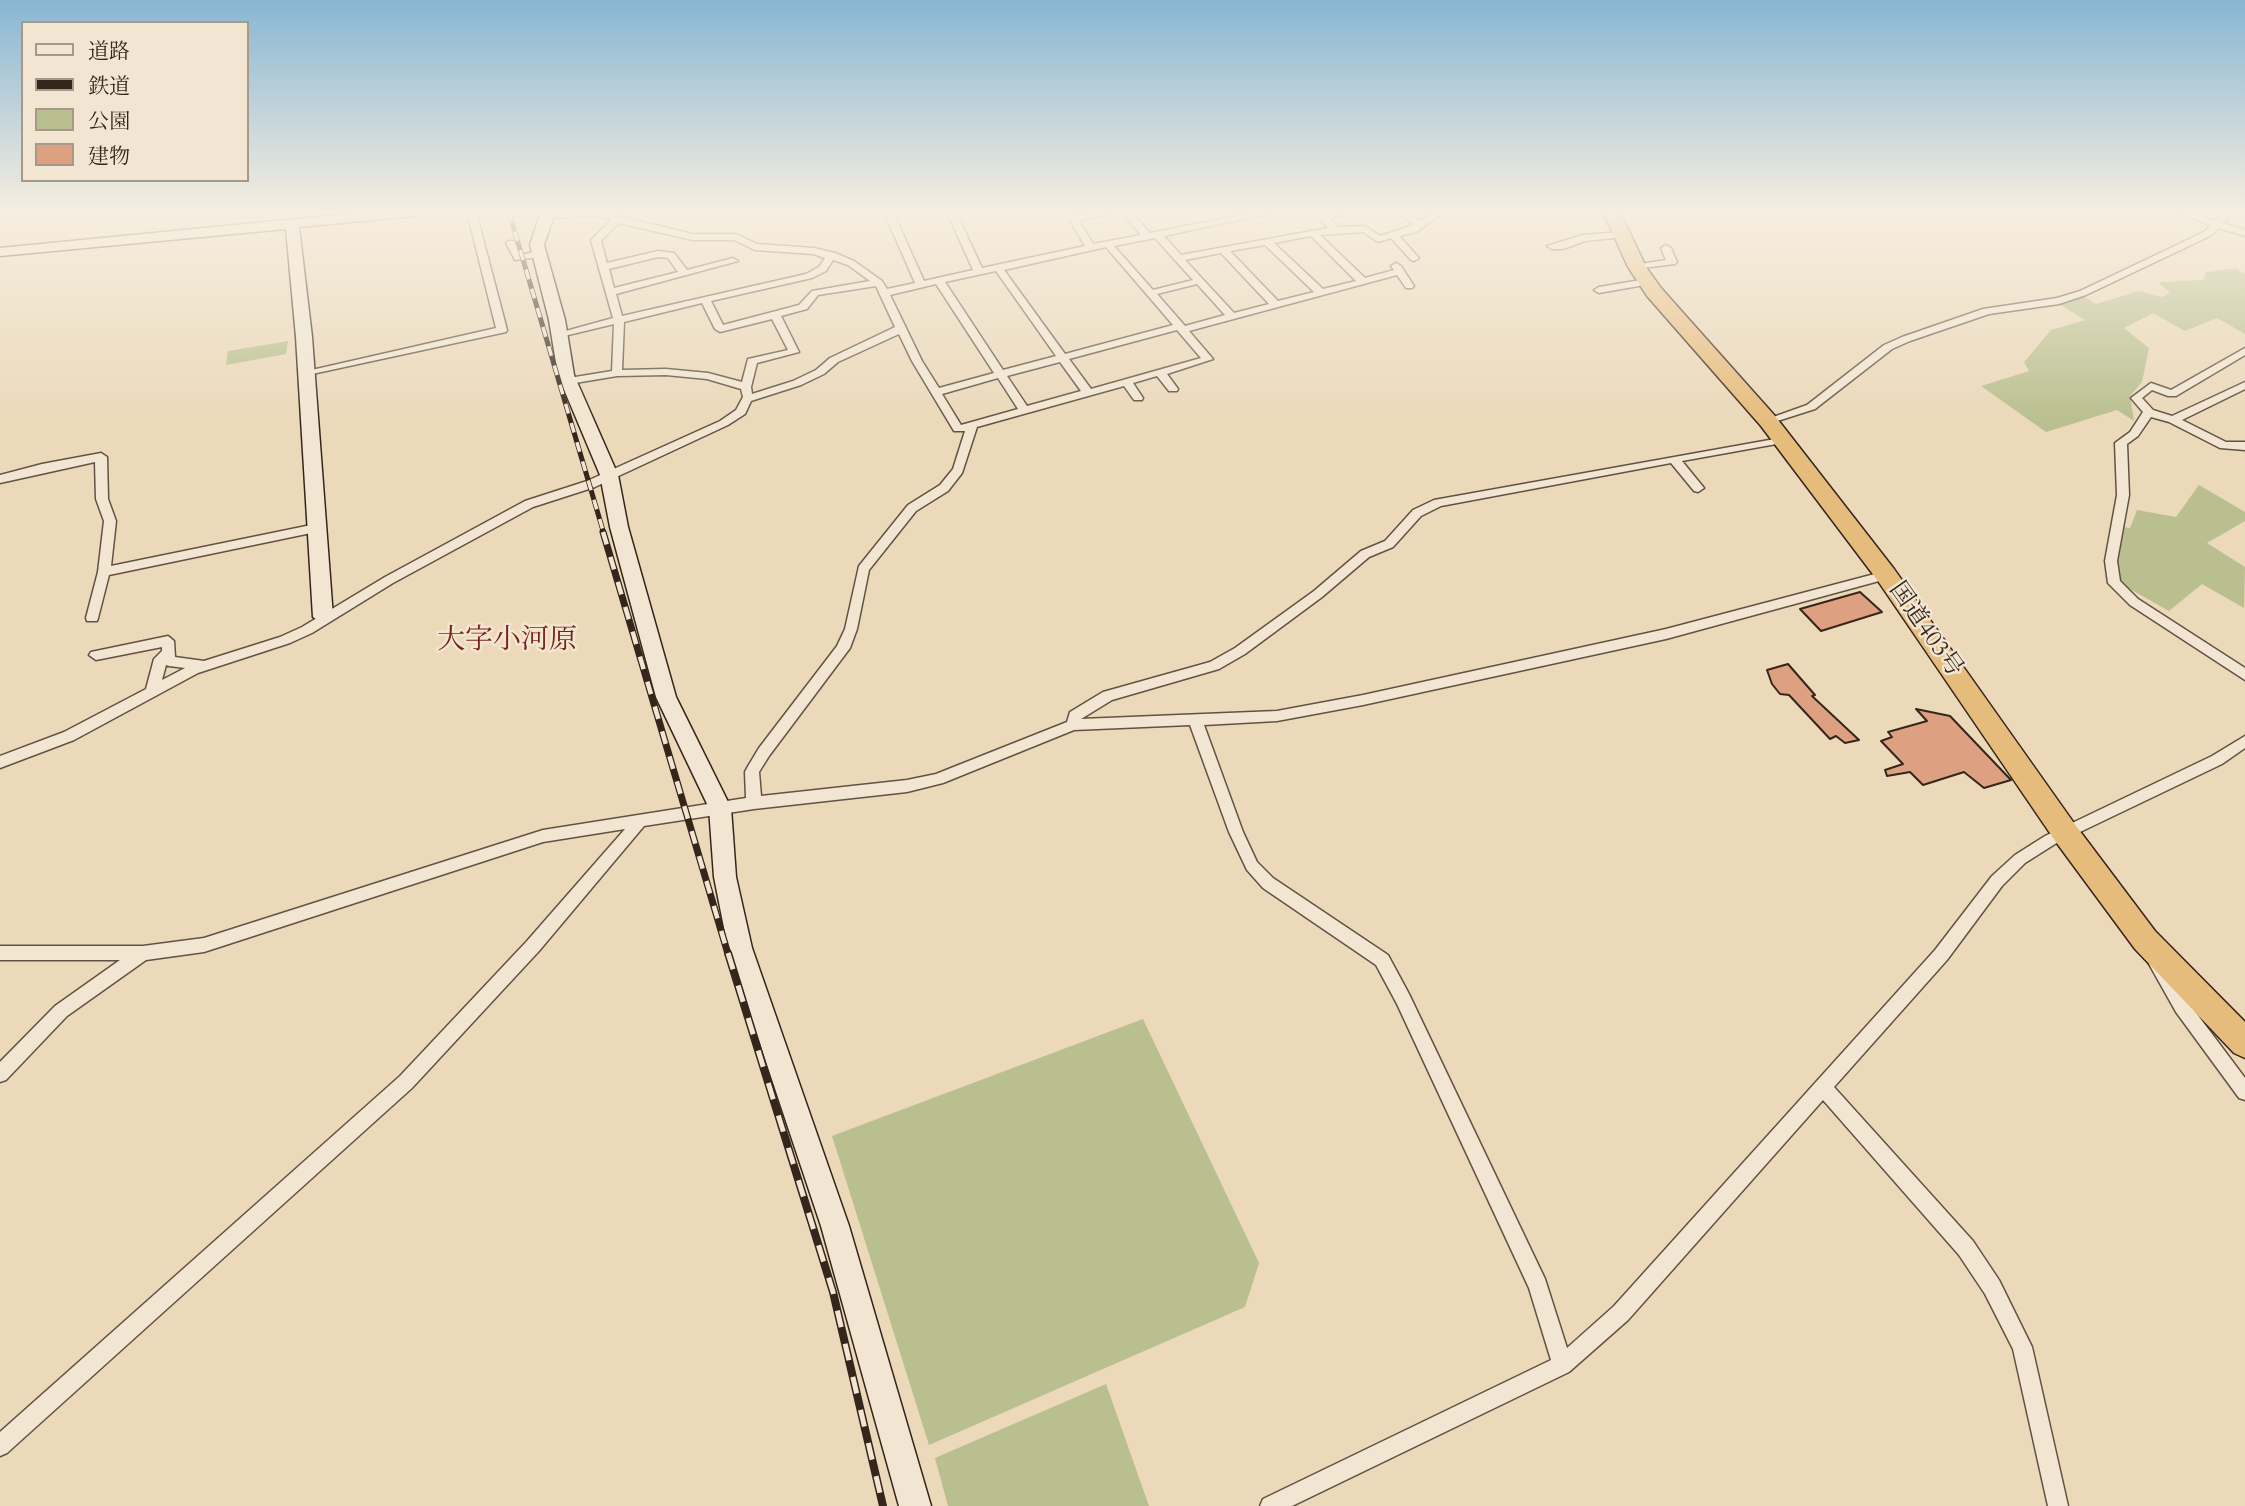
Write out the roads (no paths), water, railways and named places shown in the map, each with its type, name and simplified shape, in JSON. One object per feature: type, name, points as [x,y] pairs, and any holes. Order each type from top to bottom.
[{"type":"highway","name":"国道403号","points":[[1648,282],[1775,430],[1886,575],[2066,834],[2146,940],[2245,1043]]},
{"type":"street","points":[[298,282],[324,617]]},
{"type":"street","points":[[307,374],[502,330],[489,282]]},
{"type":"street","points":[[546,282],[569,381],[610,475],[619,527],[666,696],[720,808],[725,877],[740,948],[835,1226],[915,1506]]},
{"type":"street","points":[[609,282],[618,320],[617,373]]},
{"type":"street","points":[[612,292],[649,282]]},
{"type":"street","points":[[559,334],[781,282]]},
{"type":"street","points":[[876,282],[958,429],[1128,384],[1208,359],[1142,282]]},
{"type":"street","points":[[705,299],[720,329],[803,307],[815,293],[933,282]]},
{"type":"street","points":[[940,282],[1025,411]]},
{"type":"street","points":[[1008,282],[1089,394]]},
{"type":"street","points":[[1151,293],[1194,282]]},
{"type":"street","points":[[1200,282],[1231,316]]},
{"type":"street","points":[[1254,282],[1275,304]]},
{"type":"street","points":[[1310,282],[1320,292]]},
{"type":"street","points":[[936,392],[1357,282]]},
{"type":"street","points":[[1407,282],[1409,286]]},
{"type":"street","points":[[1599,290],[1621,282]]},
{"type":"street","points":[[1073,726],[1075,716],[1108,696],[1214,666],[1240,651],[1318,594],[1365,554],[1389,544],[1418,513],[1438,503],[1675,460],[1775,430],[1811,407],[1888,347],[1906,339],[1987,312],[2059,301],[2108,282]]},
{"type":"street","points":[[0,762],[69,736],[204,666],[285,640],[529,504],[610,475],[724,423],[741,412],[752,361],[794,352],[775,315]]},
{"type":"street","points":[[569,381],[617,373],[666,372],[708,376],[746,393],[797,383],[834,360],[900,328]]},
{"type":"street","points":[[2245,351],[2172,394],[2151,386],[2136,398],[2149,412],[2173,420],[2224,445],[2245,446]]},
{"type":"street","points":[[1161,374],[1173,389]]},
{"type":"street","points":[[1128,384],[1138,398]]},
{"type":"street","points":[[2173,420],[2245,385]]},
{"type":"street","points":[[2149,412],[2134,434],[2121,443],[2123,495],[2110,569],[2114,583],[2134,602],[2245,674]]},
{"type":"street","points":[[754,803],[752,772],[764,752],[843,648],[851,629],[863,569],[912,508],[944,488],[958,470],[972,425]]},
{"type":"street","points":[[0,479],[101,457],[102,499],[110,522],[104,572],[92,618]]},
{"type":"street","points":[[1675,460],[1698,488]]},
{"type":"street","points":[[104,572],[316,528]]},
{"type":"street","points":[[0,953],[143,953],[213,943],[543,836],[638,824],[754,803],[907,786],[938,779],[1073,726],[1277,716],[1363,701],[1666,634],[1886,575]]},
{"type":"street","points":[[96,655],[168,641],[169,661],[204,666]]},
{"type":"street","points":[[152,693],[160,659],[167,654]]},
{"type":"street","points":[[1196,722],[1236,832],[1252,866],[1268,883],[1382,960],[1403,999],[1538,1286],[1562,1365]]},
{"type":"street","points":[[1270,1506],[1562,1365],[1621,1313],[1824,1089],[1941,955],[1997,881],[2020,859],[2050,840],[2217,760],[2245,741]]},
{"type":"street","points":[[0,1446],[406,1082],[533,946],[638,824]]},
{"type":"street","points":[[2146,940],[2182,1007],[2245,1092]]},
{"type":"street","points":[[0,1074],[61,1010],[143,953]]},
{"type":"street","points":[[1824,1089],[1966,1248],[1992,1287],[2022,1347],[2058,1506]]},
{"type":"railway","points":[[530,282],[604,534]]},
{"type":"railway","points":[[603,532],[728,954]]},
{"type":"railway","points":[[728,953],[833,1292],[883,1506]]},
{"type":"district","name":"大字小河原","points":[[507,642]]}]
